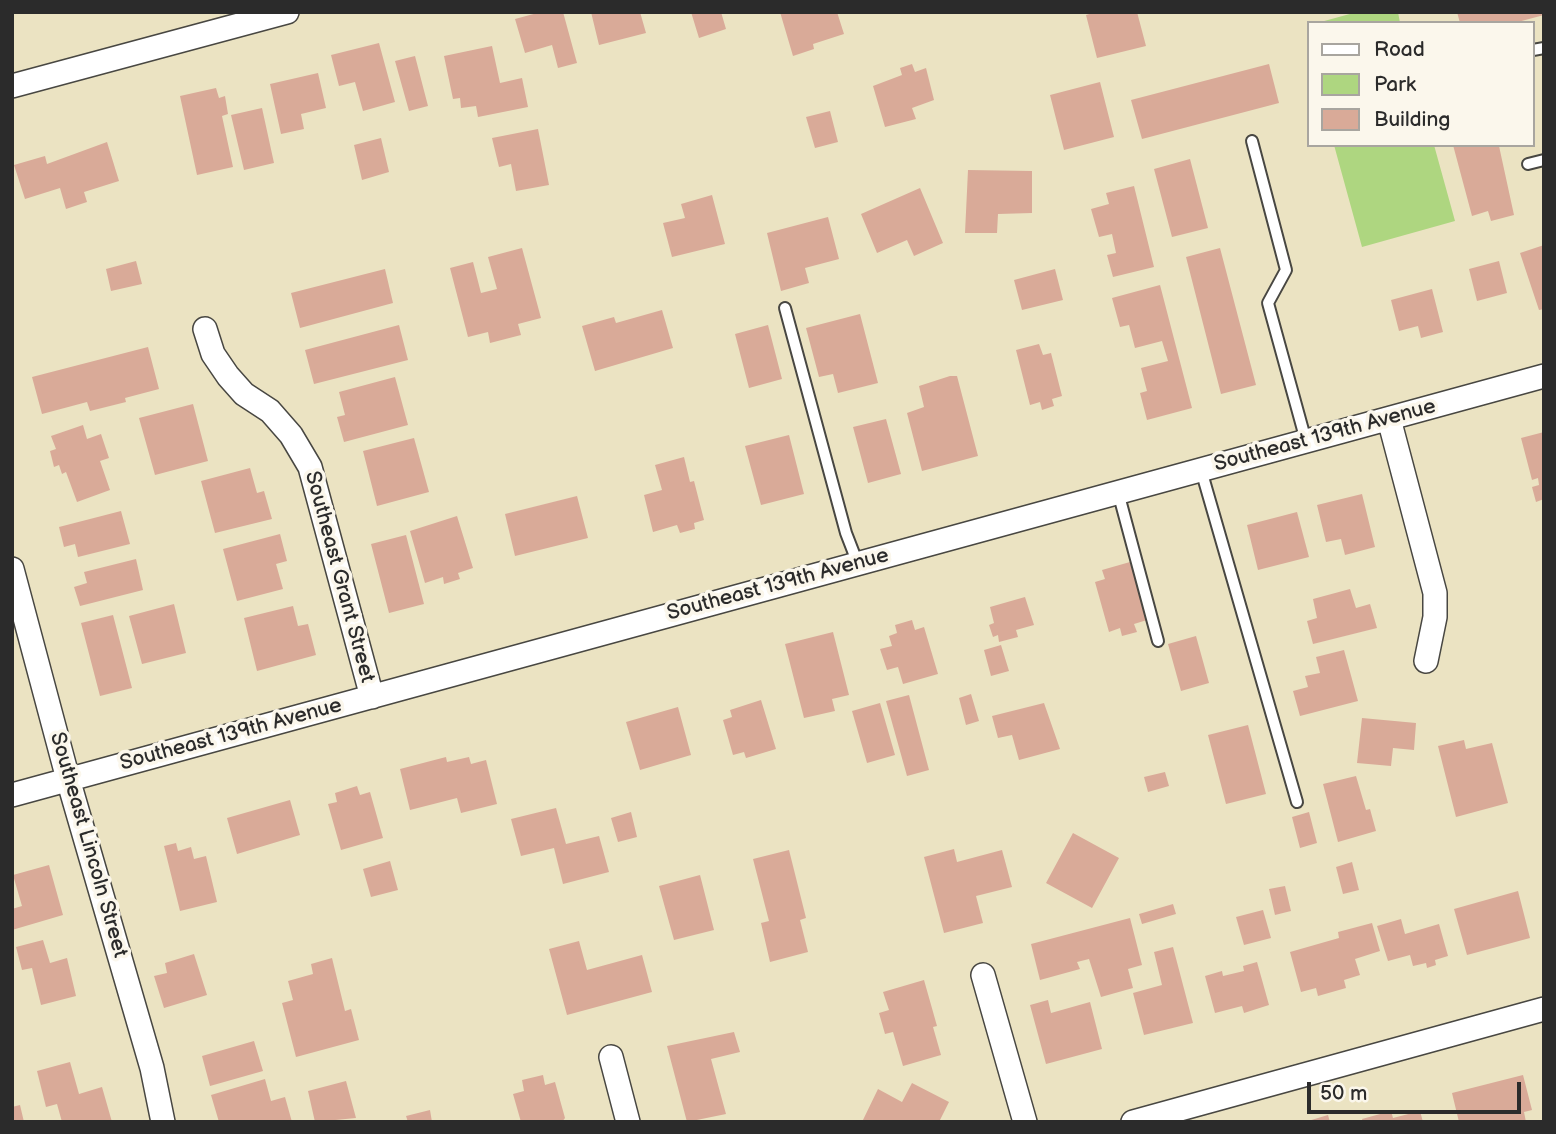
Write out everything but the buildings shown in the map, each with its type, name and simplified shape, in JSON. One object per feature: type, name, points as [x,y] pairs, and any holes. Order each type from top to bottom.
[{"type":"street","points":[[12,86],[287,12]]},
{"type":"street","name":"Southeast Grant Street","points":[[205,329],[213,354],[228,376],[277,419],[291,435],[310,467],[372,696]]},
{"type":"street","name":"Southeast 139th Avenue","points":[[12,795],[1544,376]]},
{"type":"street","points":[[1389,419],[1435,593],[1435,617],[1426,661]]},
{"type":"street","name":"Southeast Lincoln Street","points":[[12,569],[68,779],[152,1068],[163,1122]]},
{"type":"street","points":[[983,975],[1025,1122]]},
{"type":"street","points":[[1133,1122],[1544,1009]]},
{"type":"street","points":[[611,1057],[628,1122]]},
{"type":"lane","points":[[1252,141],[1286,270],[1268,303],[1306,441]]},
{"type":"lane","points":[[1528,164],[1544,160]]},
{"type":"lane","points":[[785,308],[846,533],[859,564]]},
{"type":"lane","points":[[1200,470],[1297,802]]},
{"type":"lane","points":[[1118,492],[1158,642]]},
{"type":"green space","points":[[1357,12],[1398,12],[1400,21],[1324,21]]},
{"type":"green space","points":[[1335,147],[1435,147],[1455,221],[1362,247]]}]
